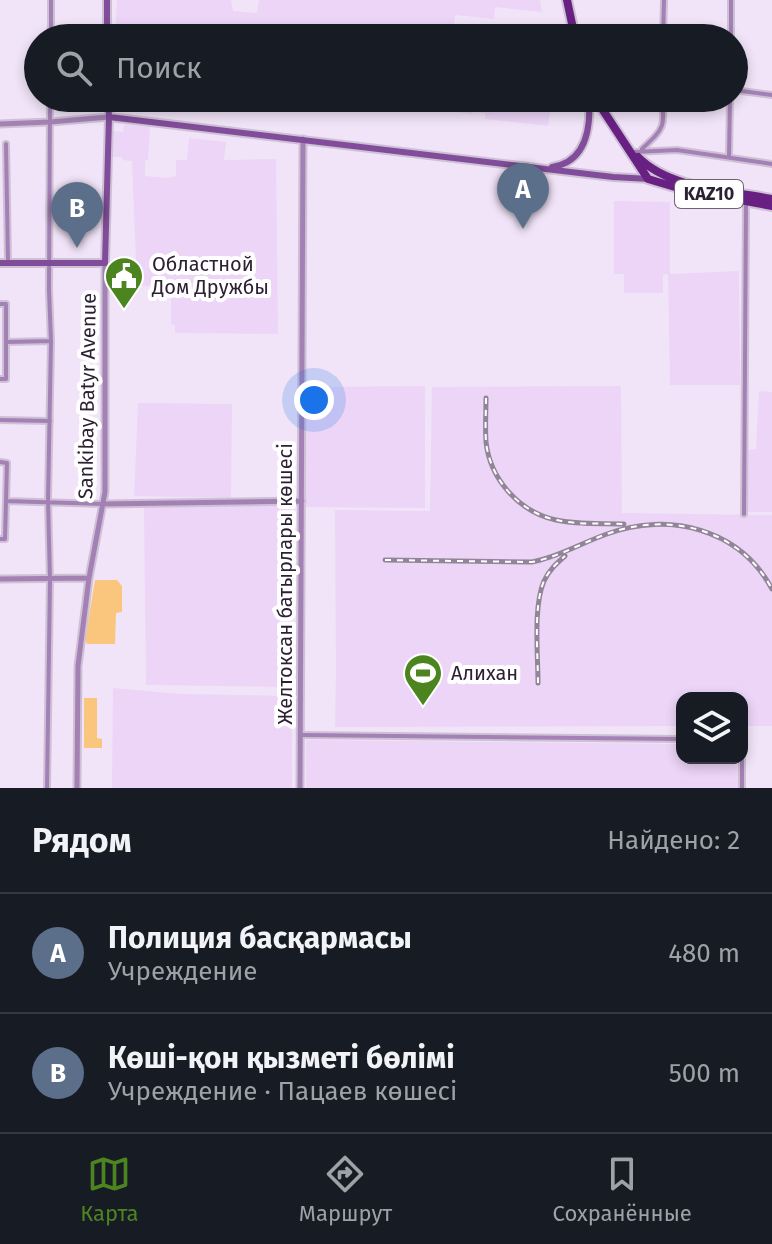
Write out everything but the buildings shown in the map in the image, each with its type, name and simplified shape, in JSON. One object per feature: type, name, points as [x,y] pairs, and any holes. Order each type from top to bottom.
[{"type":"main road","points":[[107,0],[107,24]]},
{"type":"main road","points":[[567,0],[572,24]]},
{"type":"main road","name":"Sankibay Batyr Avenue","points":[[105,263],[109,112]]},
{"type":"main road","points":[[541,168],[568,164],[576,158],[583,144],[588,112]]},
{"type":"main road","name":"KAZ10","points":[[604,112],[648,179],[676,188],[772,206]]},
{"type":"main road","points":[[109,117],[684,183]]},
{"type":"main road","name":"KAZ10","points":[[624,142],[656,172],[684,183],[772,199]]},
{"type":"main road","points":[[4,263],[105,263]]},
{"type":"street","points":[[51,0],[51,24]]},
{"type":"street","points":[[663,24],[664,0]]},
{"type":"street","points":[[731,0],[731,24]]},
{"type":"street","points":[[748,92],[772,95]]},
{"type":"street","points":[[47,788],[50,112]]},
{"type":"street","points":[[637,152],[660,132],[663,112]]},
{"type":"street","points":[[729,157],[730,112]]},
{"type":"street","points":[[0,124],[109,117]]},
{"type":"street","name":"Желтоксан батырлары көшесі","points":[[300,788],[303,139]]},
{"type":"street","points":[[4,263],[6,144]]},
{"type":"street","points":[[637,152],[677,150],[772,164]]},
{"type":"street","points":[[0,174],[7,174]]},
{"type":"street","points":[[744,514],[746,201]]},
{"type":"street","points":[[0,217],[7,217]]},
{"type":"street","name":"Sankibay Batyr Avenue","points":[[77,788],[78,666],[105,478],[105,263]]},
{"type":"street","points":[[0,304],[6,304],[6,379],[0,379]]},
{"type":"street","points":[[6,342],[51,341]]},
{"type":"street","points":[[0,420],[51,421]]},
{"type":"street","points":[[0,462],[7,463],[5,539],[0,539]]},
{"type":"street","points":[[6,501],[103,504],[302,501]]},
{"type":"street","points":[[0,579],[89,578]]},
{"type":"street","points":[[301,735],[676,739]]},
{"type":"street","points":[[742,764],[742,788]]},
{"type":"shaded area","points":[[117,0],[231,0],[233,11],[257,13],[259,0],[540,0],[542,12],[495,7],[494,19],[455,15],[454,24],[116,24]]},
{"type":"shaded area","points":[[473,112],[550,112],[548,126],[485,119],[485,113]]},
{"type":"shaded area","points":[[124,125],[150,127],[145,176],[176,176],[176,160],[187,160],[189,138],[226,142],[224,160],[276,159],[278,334],[175,333],[175,325],[171,324],[171,286],[137,286],[132,161],[112,157],[112,131],[123,132]]},
{"type":"shaded area","points":[[614,201],[670,202],[670,274],[739,271],[740,385],[670,385],[668,274],[663,275],[663,293],[624,293],[624,274],[614,274]]},
{"type":"shaded area","points":[[425,386],[425,508],[304,507],[304,387]]},
{"type":"shaded area","points":[[621,386],[622,513],[772,515],[772,726],[748,726],[748,692],[676,692],[676,726],[335,727],[335,510],[430,511],[432,387]]},
{"type":"shaded area","points":[[759,391],[772,392],[772,512],[745,512],[746,450],[756,449]]},
{"type":"shaded area","points":[[138,403],[232,404],[231,498],[134,496]]},
{"type":"shaded area","points":[[291,504],[290,687],[146,685],[144,507]]},
{"type":"shaded area","points":[[95,580],[117,580],[122,586],[122,612],[116,613],[115,644],[87,644],[85,640]]},
{"type":"shaded area","points":[[113,688],[181,694],[292,696],[292,788],[112,788]]},
{"type":"shaded area","points":[[84,698],[97,698],[97,738],[102,739],[102,748],[84,748]]},
{"type":"shaded area","points":[[306,740],[676,744],[676,764],[738,764],[738,788],[306,788]]},
{"type":"railway","points":[[486,398],[486,436],[493,469],[519,502],[556,520],[624,524]]},
{"type":"railway","points":[[385,560],[532,562],[631,527],[678,525],[722,539],[758,568],[772,589]]},
{"type":"railway","points":[[538,683],[537,617],[541,591],[548,573],[565,556]]},
{"type":"place","name":"Полиция басқармасы","points":[[523,229]]},
{"type":"place","name":"Көші-қон қызметі бөлімі","points":[[77,248]]},
{"type":"place","name":"Областной Дом Дружбы","points":[[124,310]]},
{"type":"place","name":"Алихан","points":[[423,707]]}]
